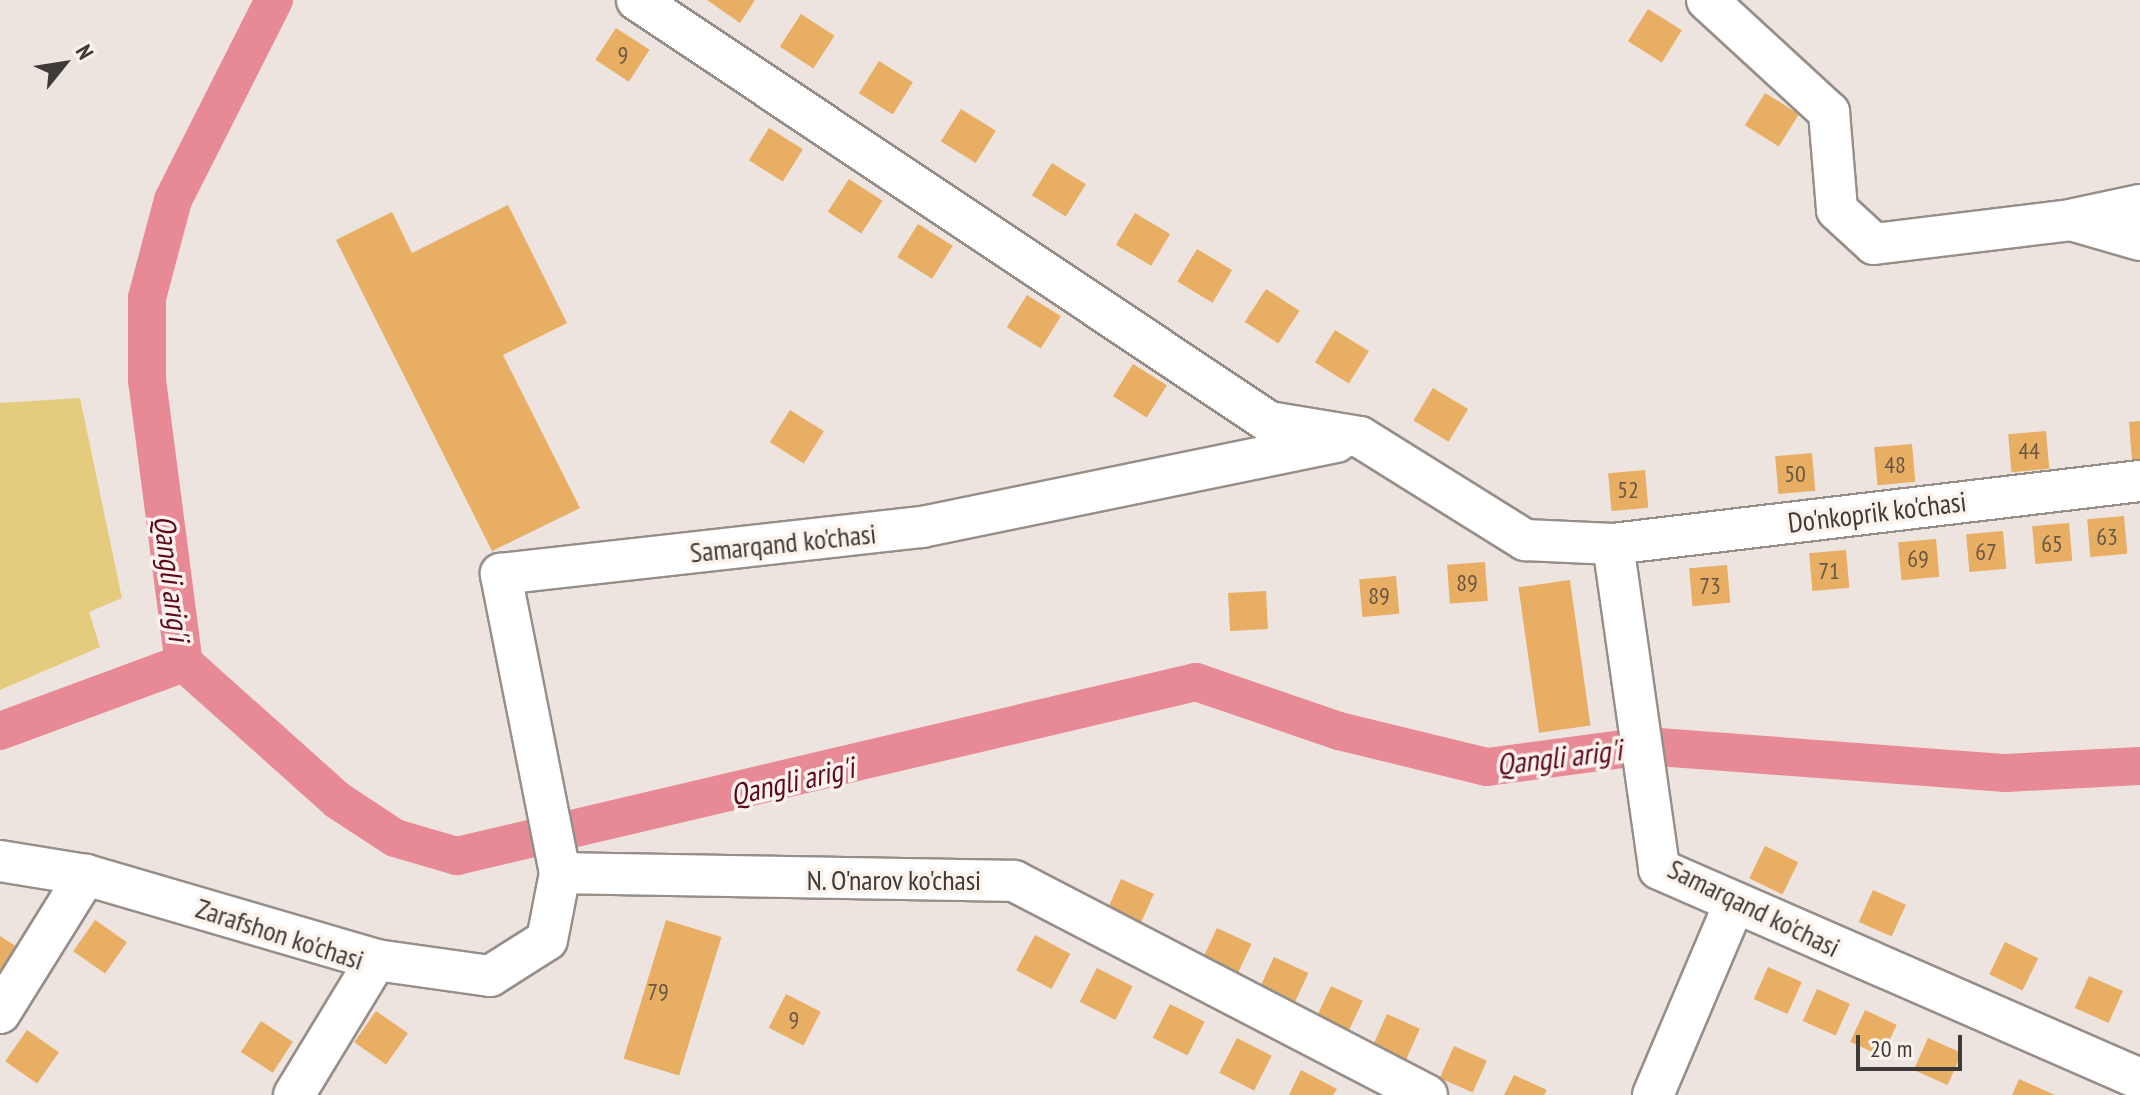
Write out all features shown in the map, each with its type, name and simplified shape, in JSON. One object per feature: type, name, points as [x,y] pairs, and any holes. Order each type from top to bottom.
[{"type":"street","points":[[637,0],[1269,422],[1360,437],[1525,540],[1613,544]]},
{"type":"street","points":[[1707,0],[1829,112],[1837,210],[1874,244],[2071,220],[2140,205]]},
{"type":"street","points":[[2071,220],[2140,240]]},
{"type":"street","name":"Samarqand ko'chasi","points":[[560,873],[501,574],[922,527],[1360,437]]},
{"type":"street","name":"Do'nkoprik ko'chasi","points":[[1613,544],[2140,481]]},
{"type":"street","name":"Samarqand ko'chasi","points":[[1613,544],[1659,869],[2140,1079]]},
{"type":"street","name":"Zarafshon ko'chasi","points":[[0,861],[86,875],[376,960],[294,1095]]},
{"type":"street","points":[[376,960],[490,976],[547,940],[560,873]]},
{"type":"street","name":"N. O'narov ko'chasi","points":[[560,873],[1014,881],[1427,1095]]},
{"type":"street","points":[[0,1013],[86,875]]},
{"type":"street","points":[[1653,1095],[1734,904]]},
{"type":"shaded area","points":[[80,398],[122,598],[89,612],[100,647],[0,690],[0,403]]},
{"type":"building","points":[[707,0],[755,0],[740,23]]},
{"type":"building","points":[[1648,9],[1682,30],[1662,62],[1628,41]]},
{"type":"building","points":[[801,14],[835,36],[813,68],[780,47]]},
{"type":"building","points":[[616,28],[650,50],[629,82],[595,60]]},
{"type":"building","points":[[879,61],[913,82],[893,114],[859,93]]},
{"type":"building","points":[[1765,93],[1799,114],[1779,146],[1745,125]]},
{"type":"building","points":[[961,109],[996,131],[976,163],[941,141]]},
{"type":"building","points":[[769,128],[803,149],[783,181],[749,160]]},
{"type":"building","points":[[1052,163],[1086,184],[1066,216],[1032,195]]},
{"type":"building","points":[[849,179],[883,201],[861,233],[828,212]]},
{"type":"building","points":[[508,205],[567,323],[503,355],[580,508],[492,551],[336,240],[392,212],[412,253]]},
{"type":"building","points":[[1135,213],[1170,234],[1151,266],[1116,245]]},
{"type":"building","points":[[918,224],[953,246],[932,279],[897,257]]},
{"type":"building","points":[[1197,249],[1232,270],[1213,303],[1177,282]]},
{"type":"building","points":[[1266,289],[1300,311],[1278,343],[1245,322]]},
{"type":"building","points":[[1027,295],[1061,316],[1041,348],[1007,327]]},
{"type":"building","points":[[1335,330],[1369,351],[1349,383],[1315,362]]},
{"type":"building","points":[[1133,364],[1167,385],[1147,417],[1113,396]]},
{"type":"building","points":[[1433,388],[1468,409],[1449,442],[1413,421]]},
{"type":"building","points":[[790,410],[824,431],[804,463],[770,442]]},
{"type":"building","points":[[2140,421],[2140,459],[2132,460],[2129,422]]},
{"type":"building","points":[[2046,431],[2049,469],[2011,472],[2008,434]]},
{"type":"building","points":[[1912,444],[1915,482],[1877,485],[1874,447]]},
{"type":"building","points":[[1812,453],[1815,491],[1778,494],[1775,456]]},
{"type":"building","points":[[1645,470],[1648,508],[1611,511],[1608,473]]},
{"type":"building","points":[[2124,516],[2127,554],[2090,557],[2087,519]]},
{"type":"building","points":[[2069,523],[2072,561],[2035,564],[2032,526]]},
{"type":"building","points":[[2003,531],[2006,569],[1969,572],[1966,534]]},
{"type":"building","points":[[1936,539],[1939,577],[1901,580],[1898,542]]},
{"type":"building","points":[[1846,550],[1849,588],[1812,591],[1809,553]]},
{"type":"building","points":[[1485,562],[1488,601],[1450,604],[1447,565]]},
{"type":"building","points":[[1727,565],[1730,603],[1692,606],[1689,568]]},
{"type":"building","points":[[1396,576],[1399,614],[1362,617],[1359,579]]},
{"type":"building","points":[[1570,580],[1590,726],[1539,733],[1519,587]]},
{"type":"building","points":[[1266,591],[1268,629],[1230,631],[1228,593]]},
{"type":"building","points":[[1765,846],[1798,862],[1782,895],[1749,878]]},
{"type":"building","points":[[1121,879],[1154,894],[1140,926],[1107,911]]},
{"type":"building","points":[[1873,890],[1906,905],[1892,937],[1859,922]]},
{"type":"building","points":[[95,920],[127,942],[105,973],[73,951]]},
{"type":"building","points":[[666,920],[721,937],[679,1076],[624,1059]]},
{"type":"building","points":[[1217,928],[1251,944],[1237,976],[1202,960]]},
{"type":"building","points":[[1035,935],[1070,954],[1052,989],[1016,970]]},
{"type":"building","points":[[0,936],[17,947],[0,973]]},
{"type":"building","points":[[2005,942],[2038,958],[2022,991],[1989,974]]},
{"type":"building","points":[[1274,957],[1308,973],[1294,1005],[1259,989]]},
{"type":"building","points":[[1768,967],[1802,982],[1788,1014],[1754,999]]},
{"type":"building","points":[[1097,968],[1133,986],[1115,1020],[1080,1002]]},
{"type":"building","points":[[2089,976],[2123,991],[2109,1023],[2075,1008]]},
{"type":"building","points":[[1331,986],[1363,1001],[1348,1033],[1316,1019]]},
{"type":"building","points":[[1817,989],[1850,1004],[1836,1036],[1803,1021]]},
{"type":"building","points":[[786,994],[821,1012],[803,1046],[769,1028]]},
{"type":"building","points":[[1170,1004],[1205,1022],[1187,1056],[1153,1038]]},
{"type":"building","points":[[1865,1010],[1897,1025],[1882,1057],[1850,1042]]},
{"type":"building","points":[[376,1011],[408,1033],[386,1064],[354,1042]]},
{"type":"building","points":[[1387,1014],[1420,1029],[1406,1061],[1373,1046]]},
{"type":"building","points":[[261,1021],[293,1042],[273,1073],[241,1052]]},
{"type":"building","points":[[27,1030],[59,1052],[37,1083],[5,1061]]},
{"type":"building","points":[[1237,1038],[1272,1056],[1254,1090],[1219,1073]]},
{"type":"building","points":[[1928,1038],[1962,1053],[1948,1085],[1914,1070]]},
{"type":"building","points":[[1454,1046],[1487,1061],[1473,1093],[1440,1078]]},
{"type":"building","points":[[1301,1070],[1337,1089],[1333,1095],[1289,1095]]},
{"type":"building","points":[[1514,1075],[1547,1090],[1544,1095],[1504,1095]]},
{"type":"building","points":[[2019,1079],[2055,1095],[2012,1095]]},
{"type":"waterway","name":"Qangli arig'i","points":[[274,0],[173,200],[147,298],[147,380],[184,663],[337,800],[395,838],[457,856],[1196,682],[1339,731],[1487,767],[1645,746],[2006,773],[2140,766]]},
{"type":"waterway","points":[[0,731],[184,663]]}]
